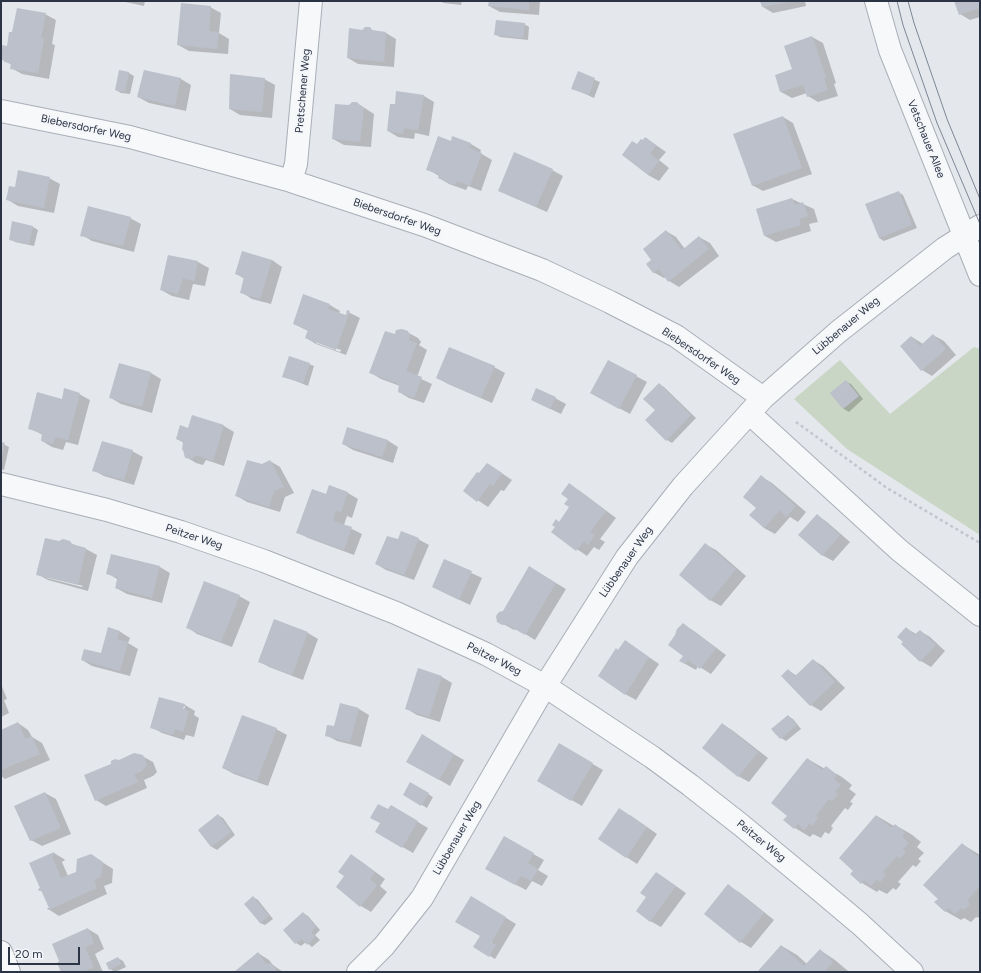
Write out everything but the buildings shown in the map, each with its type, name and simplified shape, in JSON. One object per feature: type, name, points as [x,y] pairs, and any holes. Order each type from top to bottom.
[{"type":"street","name":"Pretschener Weg","points":[[291,181],[296,164],[311,1]]},
{"type":"street","name":"Vetschauer Allee","points":[[876,1],[890,50],[972,231],[980,275]]},
{"type":"street","name":"Biebersdorfer Weg","points":[[1,111],[130,137],[291,181],[424,225],[542,270],[596,295],[676,336],[756,406],[900,550],[980,615]]},
{"type":"street","name":"Lübbenauer Weg","points":[[358,972],[399,929],[422,898],[545,686],[627,558],[683,486],[756,406],[838,332],[939,252],[972,231]]},
{"type":"street","name":"Peitzer Weg","points":[[1,484],[107,510],[181,532],[272,564],[396,613],[486,654],[545,686],[652,757],[690,785],[821,891],[860,924],[912,972]]},
{"type":"street","points":[[1,952],[9,972]]},
{"type":"path","points":[[794,421],[887,488],[980,543]]},
{"type":"green space","points":[[974,347],[980,349],[980,535],[847,449],[794,399],[840,360],[890,414]]},
{"type":"tram line","points":[[897,1],[903,25],[937,123],[980,224]]},
{"type":"tram line","points":[[908,1],[914,23],[947,119],[980,199]]}]
